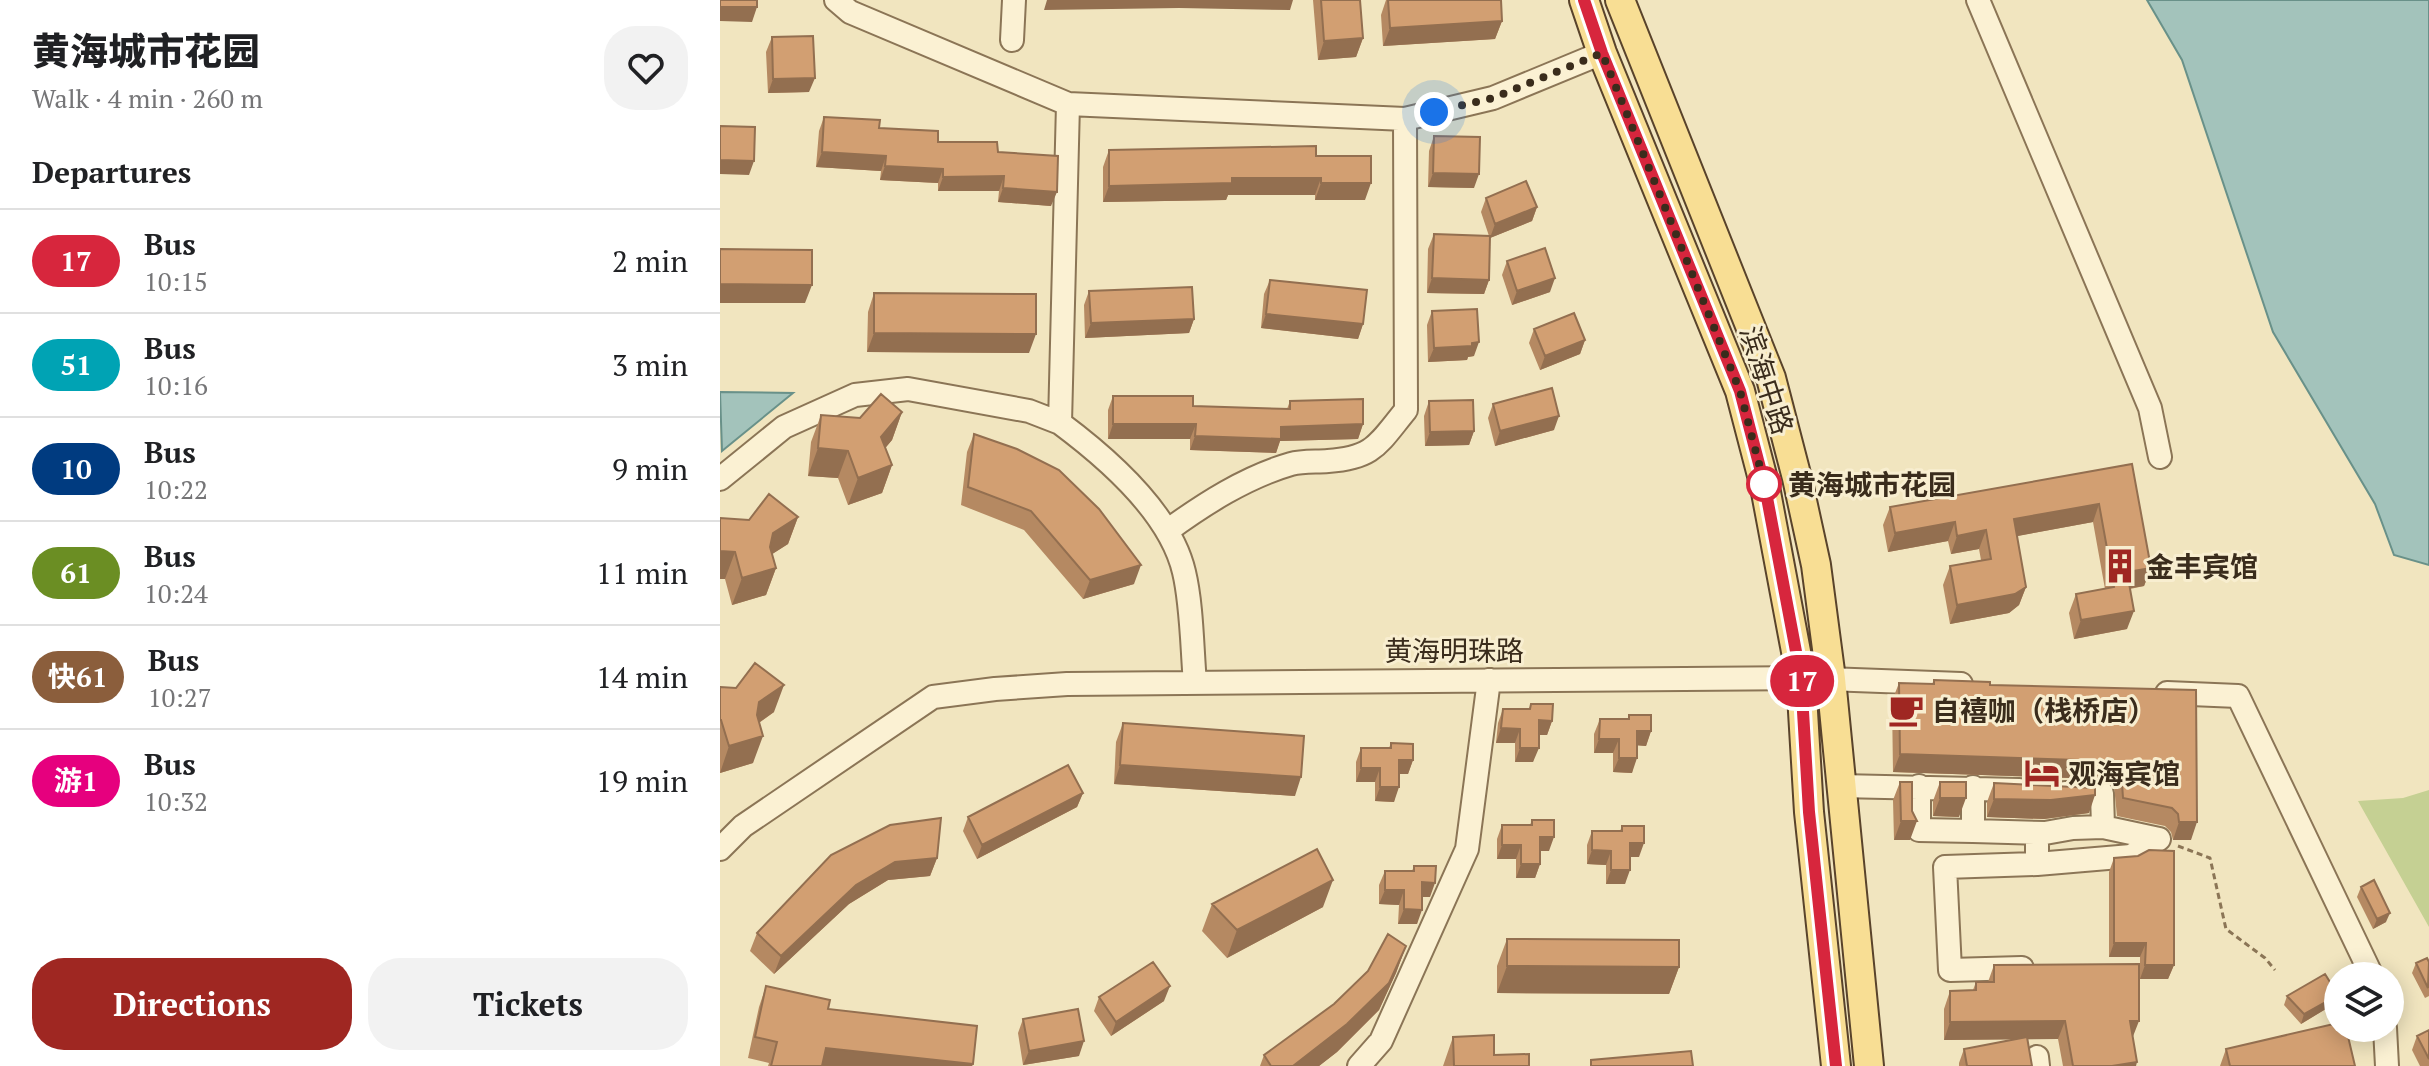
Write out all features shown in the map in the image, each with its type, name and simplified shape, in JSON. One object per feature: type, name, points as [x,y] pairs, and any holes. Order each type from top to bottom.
[{"type":"main road","name":"滨海中路","points":[[1584,0],[1602,53],[1740,391],[1765,487],[1801,678],[1809,812],[1836,1066]]},
{"type":"main road","name":"滨海中路","points":[[1620,0],[1771,378],[1797,478],[1816,565],[1831,679],[1869,1066]]},
{"type":"street","points":[[836,0],[850,12],[1068,104],[1405,119],[1493,98],[1602,53]]},
{"type":"street","points":[[1012,40],[1014,0]]},
{"type":"street","points":[[1978,0],[2150,408],[2160,457]]},
{"type":"street","points":[[1060,423],[1068,104]]},
{"type":"street","points":[[1167,531],[1203,505],[1293,463],[1356,460],[1378,445],[1406,410],[1405,119]]},
{"type":"street","points":[[722,473],[784,427],[855,395],[908,389],[1017,409],[1060,423],[1099,452],[1118,471],[1167,531],[1184,571],[1195,683]]},
{"type":"street","name":"黄海明珠路","points":[[720,849],[743,826],[933,697],[995,689],[1067,684],[1801,678],[1988,686]]},
{"type":"street","points":[[1369,1063],[1467,849],[1489,680]]},
{"type":"street","points":[[2144,692],[2238,696],[2365,962]]},
{"type":"street","points":[[1840,786],[1973,787],[2102,793],[2103,827]]},
{"type":"street","points":[[1919,786],[1919,830],[2037,833],[2103,827],[2159,839]]},
{"type":"street","points":[[1973,787],[1973,831]]},
{"type":"street","points":[[2037,833],[2037,864]]},
{"type":"street","points":[[2037,968],[1950,970],[1945,867],[2037,864],[2131,856],[2159,839]]},
{"type":"street","points":[[2386,1042],[2387,1066]]},
{"type":"path","points":[[2159,839],[2210,858],[2226,929],[2265,958],[2275,970]]},
{"type":"green space","points":[[2429,790],[2429,927],[2358,801],[2403,798]]},
{"type":"water","points":[[2147,0],[2429,0],[2429,565],[2394,555],[2375,504],[2273,332],[2182,60]]},
{"type":"water","points":[[720,392],[793,393],[722,451]]},
{"type":"building","points":[[720,0],[757,0],[757,7],[720,7]]},
{"type":"building","points":[[1321,0],[1360,0],[1363,38],[1324,41]]},
{"type":"building","points":[[1388,0],[1501,0],[1502,21],[1390,28]]},
{"type":"building","points":[[813,36],[815,78],[773,79],[772,37]]},
{"type":"building","points":[[824,117],[880,120],[879,128],[938,131],[938,142],[997,142],[998,152],[1058,156],[1057,192],[1003,188],[1004,176],[943,177],[943,169],[885,166],[886,156],[822,152]]},
{"type":"building","points":[[720,126],[755,127],[754,161],[720,160]]},
{"type":"building","points":[[1434,136],[1480,137],[1479,174],[1433,173]]},
{"type":"building","points":[[1316,146],[1316,156],[1371,156],[1371,183],[1321,183],[1321,178],[1232,178],[1232,183],[1109,186],[1109,150]]},
{"type":"building","points":[[1526,181],[1537,207],[1495,224],[1486,198]]},
{"type":"building","points":[[1434,234],[1490,236],[1489,280],[1432,278]]},
{"type":"building","points":[[1545,248],[1555,278],[1517,291],[1507,261]]},
{"type":"building","points":[[720,249],[812,250],[812,285],[720,284]]},
{"type":"building","points":[[1270,280],[1367,290],[1363,324],[1266,314]]},
{"type":"building","points":[[1192,287],[1194,319],[1091,323],[1089,291]]},
{"type":"building","points":[[874,293],[1036,294],[1036,334],[874,333]]},
{"type":"building","points":[[1477,309],[1479,342],[1472,343],[1472,346],[1434,348],[1432,311]]},
{"type":"building","points":[[1574,313],[1585,340],[1545,356],[1534,329]]},
{"type":"building","points":[[1552,388],[1559,416],[1500,431],[1493,404]]},
{"type":"building","points":[[881,394],[902,412],[881,437],[892,465],[858,478],[848,451],[818,448],[821,415],[860,418]]},
{"type":"building","points":[[1113,396],[1193,396],[1193,406],[1290,409],[1290,401],[1363,399],[1363,424],[1281,427],[1281,439],[1195,436],[1196,424],[1113,424]]},
{"type":"building","points":[[1473,400],[1474,431],[1430,432],[1429,401]]},
{"type":"building","points":[[974,434],[1017,449],[1059,470],[1099,509],[1141,565],[1090,580],[1031,511],[968,487]]},
{"type":"building","points":[[2132,464],[2151,568],[2127,572],[2134,611],[2081,620],[2076,594],[2114,587],[2099,504],[2014,519],[2026,587],[2015,594],[1957,605],[1950,566],[1991,559],[1986,530],[1957,536],[1955,522],[1895,533],[1890,507]]},
{"type":"building","points":[[769,494],[798,517],[773,533],[770,547],[776,568],[742,578],[735,552],[720,551],[720,518],[749,520]]},
{"type":"building","points":[[755,663],[784,685],[759,702],[757,715],[763,736],[729,746],[720,720],[720,687],[736,688]]},
{"type":"building","points":[[1934,680],[1990,682],[1990,685],[2196,690],[2197,822],[2179,822],[2178,814],[2172,808],[2123,798],[2121,768],[2109,761],[1900,754],[1899,683],[1934,684]]},
{"type":"building","points":[[1531,704],[1553,704],[1552,721],[1539,720],[1539,748],[1520,748],[1520,729],[1501,728],[1503,709],[1530,709]]},
{"type":"building","points":[[1629,715],[1651,715],[1651,731],[1637,731],[1637,758],[1619,758],[1619,739],[1599,739],[1600,719],[1629,719]]},
{"type":"building","points":[[1123,723],[1304,736],[1301,777],[1120,765]]},
{"type":"building","points":[[1391,743],[1413,744],[1413,760],[1399,760],[1399,787],[1380,787],[1380,768],[1361,768],[1361,748],[1391,748]]},
{"type":"building","points":[[1068,765],[1083,793],[982,845],[968,817]]},
{"type":"building","points":[[1900,782],[1912,782],[1912,811],[1917,821],[1901,821]]},
{"type":"building","points":[[1940,782],[1966,782],[1966,798],[1940,798]]},
{"type":"building","points":[[1994,783],[2095,788],[2095,795],[2051,800],[1994,799]]},
{"type":"building","points":[[941,818],[937,858],[895,862],[856,885],[781,956],[757,933],[831,855],[890,825]]},
{"type":"building","points":[[1532,820],[1554,820],[1554,837],[1540,837],[1540,864],[1521,864],[1521,845],[1502,845],[1502,825],[1532,825]]},
{"type":"building","points":[[1622,826],[1644,826],[1644,843],[1630,843],[1630,870],[1611,870],[1611,851],[1592,850],[1592,831],[1622,831]]},
{"type":"building","points":[[1317,849],[1333,880],[1237,930],[1212,904]]},
{"type":"building","points":[[2149,850],[2174,851],[2174,965],[2145,965],[2146,943],[2114,943],[2114,858],[2138,856]]},
{"type":"building","points":[[1414,866],[1436,866],[1435,883],[1422,882],[1422,910],[1404,909],[1404,890],[1385,890],[1385,871],[1414,871]]},
{"type":"building","points":[[2374,880],[2390,913],[2377,919],[2361,887]]},
{"type":"building","points":[[1388,934],[1406,946],[1389,983],[1347,1024],[1293,1066],[1271,1066],[1264,1055],[1334,1004],[1368,971]]},
{"type":"building","points":[[1507,939],[1679,940],[1679,967],[1507,966]]},
{"type":"building","points":[[2427,958],[2429,962],[2428,988],[2416,963]]},
{"type":"building","points":[[1153,962],[1170,986],[1116,1022],[1099,997]]},
{"type":"building","points":[[2139,964],[2139,1021],[2130,1021],[2137,1062],[2112,1066],[2073,1066],[2065,1021],[1950,1022],[1950,991],[1976,990],[1976,982],[1994,982],[1994,965]]},
{"type":"building","points":[[2324,975],[2324,1003],[2304,1014],[2287,996]]},
{"type":"building","points":[[766,986],[830,1000],[828,1009],[977,1026],[973,1064],[826,1048],[822,1066],[771,1066],[777,1042],[755,1037]]},
{"type":"building","points":[[1078,1009],[1084,1041],[1029,1051],[1023,1019]]},
{"type":"building","points":[[2324,1026],[2324,1042],[2349,1042],[2355,1066],[2230,1066],[2226,1049]]},
{"type":"building","points":[[2429,1030],[2429,1059],[2417,1036]]},
{"type":"building","points":[[1494,1035],[1494,1055],[1529,1054],[1529,1066],[1454,1066],[1453,1037]]},
{"type":"building","points":[[2027,1037],[2032,1066],[1967,1066],[1964,1049]]},
{"type":"building","points":[[1691,1051],[1693,1066],[1591,1066],[1591,1060]]},
{"type":"bus line","name":"17","points":[[1584,0],[1602,53],[1740,391],[1765,487],[1801,678],[1809,812],[1836,1066]]},
{"type":"place","name":"黄海城市花园","points":[[1764,484]]},
{"type":"place","name":"金丰宾馆","points":[[2120,566]]},
{"type":"place","name":"自禧咖（栈桥店）","points":[[1906,710]]},
{"type":"place","name":"观海宾馆","points":[[2042,773]]},
{"type":"route","points":[[1434,112],[1493,98],[1602,53],[1740,391],[1765,487],[1764,484]]}]
